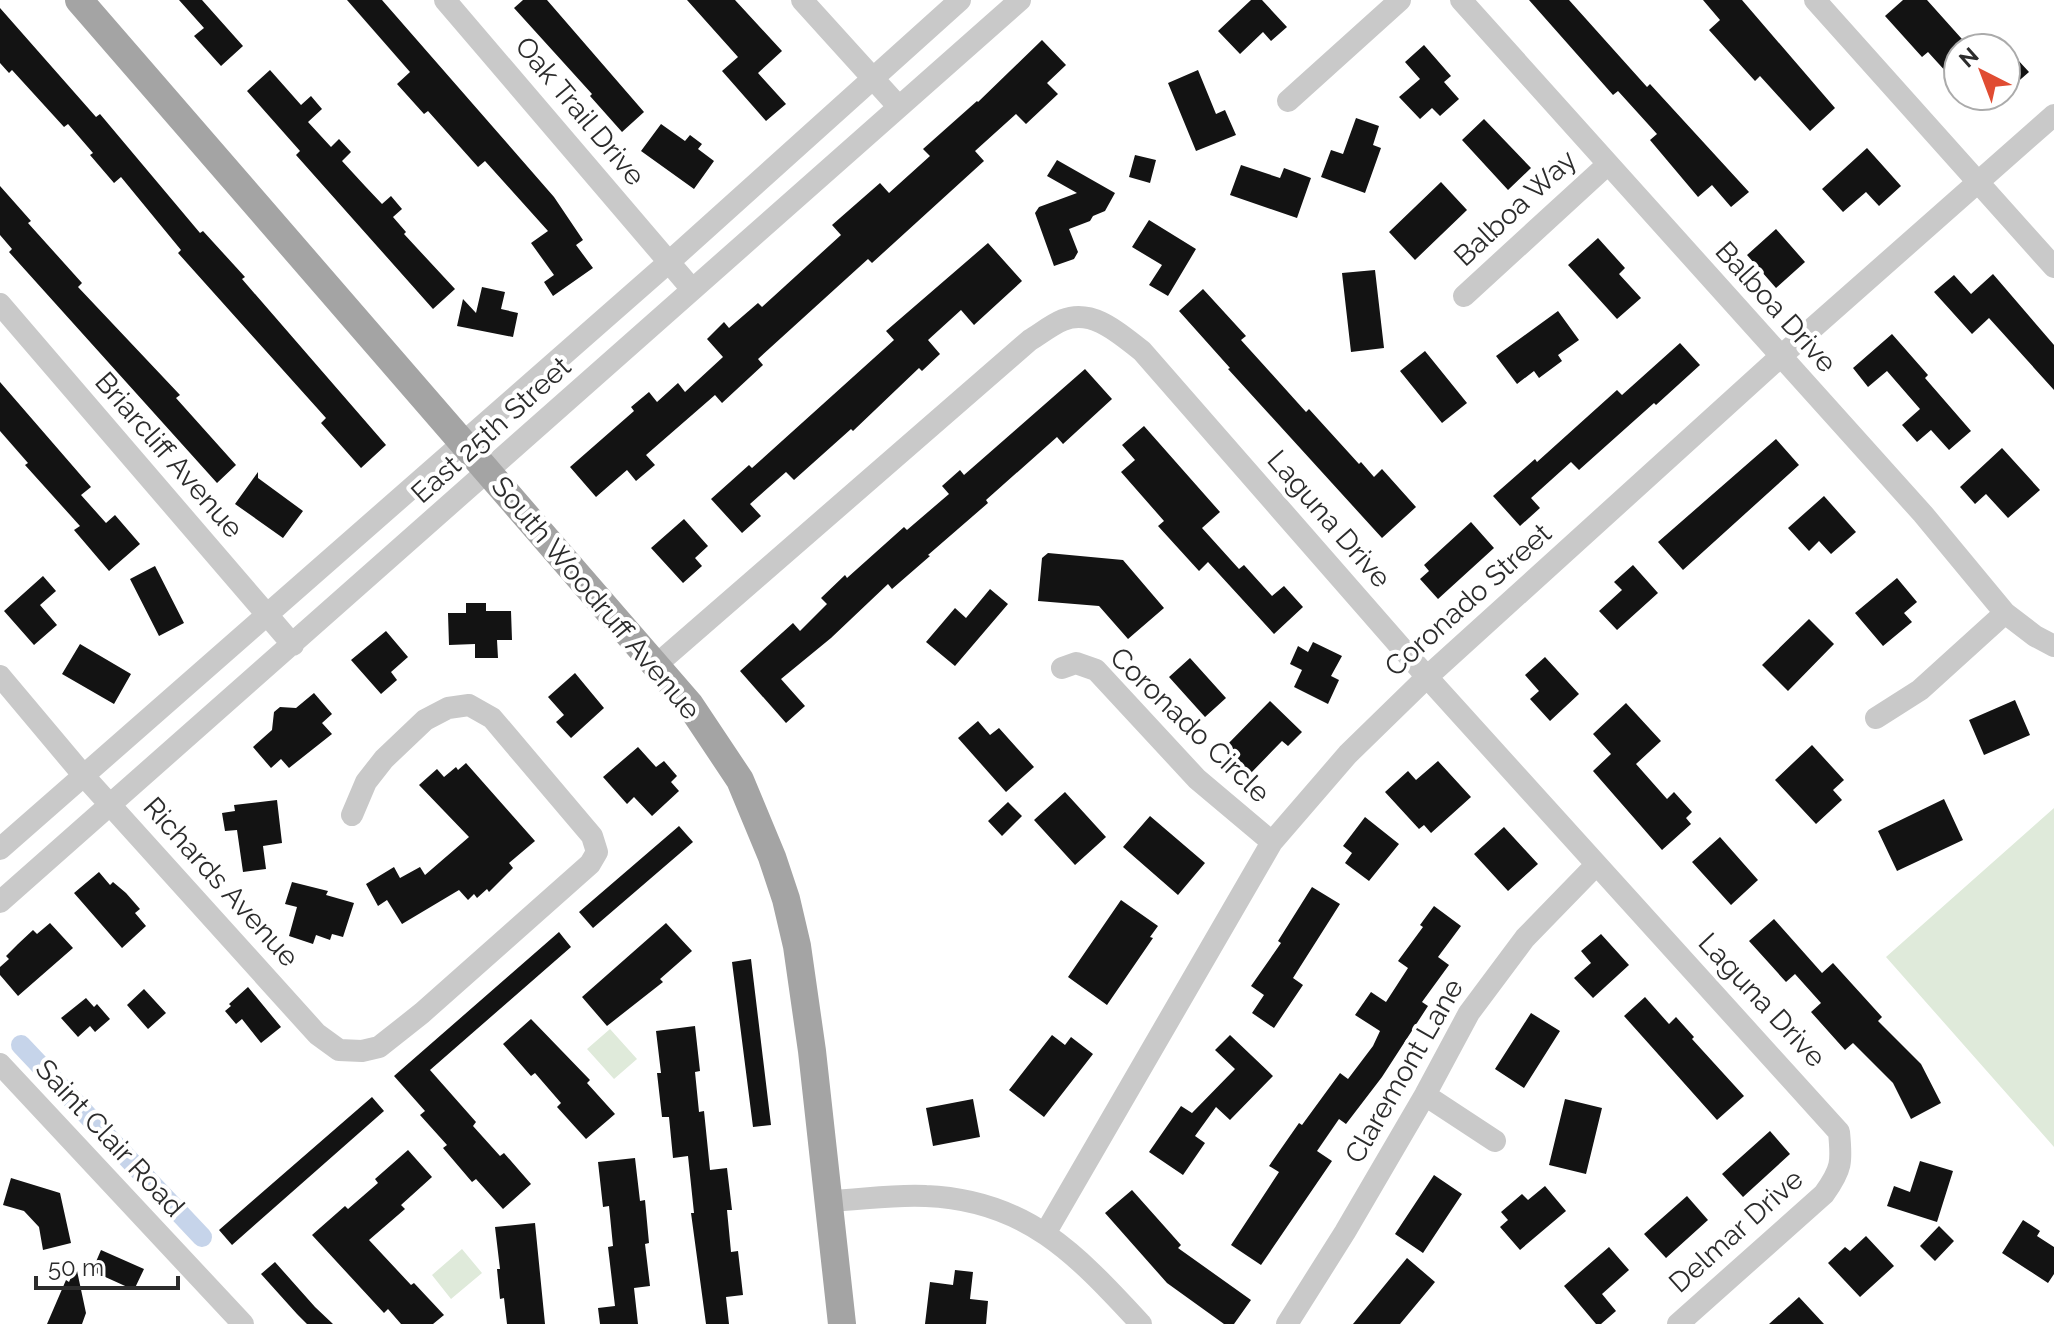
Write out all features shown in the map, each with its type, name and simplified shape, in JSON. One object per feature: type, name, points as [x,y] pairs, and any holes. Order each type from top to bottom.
[{"type":"main road","name":"South Woodruff Avenue","points":[[79,0],[462,442],[665,658],[690,705],[740,780],[772,857],[797,946],[842,1324]]},
{"type":"street","name":"Oak Trail Drive","points":[[445,0],[691,288]]},
{"type":"street","points":[[802,0],[898,106]]},
{"type":"street","name":"East 25th Street","points":[[0,849],[669,262],[960,0]]},
{"type":"street","name":"East 25th Street","points":[[0,902],[1020,0]]},
{"type":"street","points":[[1288,101],[1400,0]]},
{"type":"street","name":"Balboa Drive","points":[[1461,0],[1923,514],[2005,613],[2054,646]]},
{"type":"street","points":[[1815,0],[2054,267]]},
{"type":"street","name":"Coronado Street","points":[[1046,1232],[1272,842],[1348,754],[1427,677],[1780,357],[2054,115]]},
{"type":"street","name":"Balboa Way","points":[[1464,296],[1607,165]]},
{"type":"street","name":"Briarcliff Avenue","points":[[0,304],[293,645]]},
{"type":"street","name":"Laguna Drive","points":[[665,658],[1030,340],[1065,319],[1094,318],[1142,351],[1427,677],[1839,1132],[1842,1159],[1839,1173],[1833,1181]]},
{"type":"street","points":[[1876,718],[1920,690],[2005,613]]},
{"type":"street","name":"Coronado Circle","points":[[1062,668],[1076,663],[1096,670],[1197,779],[1272,842]]},
{"type":"street","name":"Richards Avenue","points":[[0,676],[84,776],[317,1034],[339,1050],[362,1051],[379,1047],[422,1013],[590,864],[597,852],[592,836],[492,718],[469,705],[448,708],[425,720],[384,759],[366,782],[352,815]]},
{"type":"street","name":"Claremont Lane","points":[[1287,1324],[1345,1232],[1469,1013],[1525,938],[1596,865]]},
{"type":"street","name":"Saint Clair Road","points":[[0,1064],[243,1324]]},
{"type":"street","points":[[1425,1095],[1495,1141]]},
{"type":"street","name":"Delmar Drive","points":[[1678,1324],[1824,1194],[1833,1181]]},
{"type":"street","points":[[828,1201],[926,1196],[968,1201],[1023,1218],[1046,1232],[1099,1279],[1141,1324]]},
{"type":"green space","points":[[2054,808],[2054,1147],[1886,957]]},
{"type":"green space","points":[[610,1029],[637,1059],[614,1079],[587,1049]]},
{"type":"green space","points":[[462,1249],[482,1273],[451,1299],[432,1275]]},
{"type":"building","points":[[179,0],[202,0],[243,46],[221,66],[194,36],[204,28]]},
{"type":"building","points":[[347,0],[382,0],[554,197],[583,240],[576,245],[593,268],[553,296],[544,282],[554,275],[531,243],[548,231],[485,161],[478,167],[428,111],[424,114],[397,84],[410,72]]},
{"type":"building","points":[[523,0],[547,0],[644,112],[622,132],[514,8]]},
{"type":"building","points":[[687,0],[735,0],[782,51],[758,73],[786,104],[766,121],[722,71],[738,57]]},
{"type":"building","points":[[1251,0],[1262,0],[1287,27],[1271,41],[1263,32],[1240,54],[1218,31]]},
{"type":"building","points":[[1529,0],[1569,0],[1647,87],[1650,84],[1749,192],[1731,207],[1712,185],[1698,197],[1650,140],[1657,134],[1618,91],[1613,95]]},
{"type":"building","points":[[1703,0],[1742,0],[1835,108],[1810,131],[1760,76],[1755,81],[1709,30],[1720,20]]},
{"type":"building","points":[[1903,0],[1927,0],[1956,32],[1942,32],[1942,67],[1928,52],[1922,57],[1885,16]]},
{"type":"building","points":[[0,8],[96,117],[100,114],[200,233],[203,231],[245,277],[242,279],[386,445],[361,468],[321,423],[326,418],[178,253],[181,250],[121,177],[114,183],[68,124],[64,127],[12,70],[9,73],[0,63]]},
{"type":"building","points":[[1042,40],[1066,65],[1047,83],[1058,94],[1026,124],[1016,114],[975,151],[984,161],[872,263],[868,259],[758,359],[763,365],[722,403],[715,395],[646,455],[655,465],[636,481],[627,470],[596,497],[570,467],[634,411],[631,407],[649,392],[657,402],[678,383],[685,392],[723,357],[707,339],[724,322],[729,328],[758,303],[762,307],[841,235],[832,225],[880,183],[889,193],[930,156],[923,149],[978,102]]},
{"type":"building","points":[[1424,45],[1451,76],[1444,82],[1459,99],[1440,116],[1432,108],[1420,119],[1399,97],[1420,79],[1405,62]]},
{"type":"building","points":[[2022,64],[2029,72],[2022,78]]},
{"type":"building","points":[[270,70],[301,105],[311,96],[322,109],[308,122],[331,147],[339,139],[351,152],[342,161],[382,204],[391,196],[402,209],[393,217],[406,232],[404,234],[455,289],[433,309],[296,155],[300,151],[247,91]]},
{"type":"building","points":[[1198,70],[1216,114],[1225,110],[1236,135],[1196,151],[1168,83]]},
{"type":"building","points":[[1356,118],[1379,126],[1373,145],[1381,148],[1365,193],[1321,177],[1331,150],[1343,154]]},
{"type":"building","points":[[1484,119],[1531,168],[1508,190],[1462,140]]},
{"type":"building","points":[[661,124],[685,141],[690,135],[702,144],[698,149],[714,161],[694,189],[641,151]]},
{"type":"building","points":[[1867,148],[1901,186],[1879,206],[1866,192],[1843,212],[1822,189]]},
{"type":"building","points":[[1135,155],[1156,160],[1150,183],[1129,177]]},
{"type":"building","points":[[1057,160],[1115,193],[1105,211],[1069,229],[1078,252],[1074,259],[1054,266],[1035,213],[1039,207],[1077,193],[1047,176]]},
{"type":"building","points":[[1241,165],[1280,178],[1284,168],[1311,178],[1297,218],[1230,195]]},
{"type":"building","points":[[1441,182],[1467,210],[1415,260],[1389,232]]},
{"type":"building","points":[[0,186],[31,221],[28,223],[82,283],[78,287],[180,395],[176,398],[236,465],[217,483],[9,252],[12,249],[0,235]]},
{"type":"building","points":[[1149,220],[1196,249],[1168,296],[1149,285],[1162,265],[1132,247]]},
{"type":"building","points":[[1776,229],[1805,262],[1776,288],[1747,255]]},
{"type":"building","points":[[1598,238],[1625,268],[1619,274],[1641,298],[1617,319],[1568,265]]},
{"type":"building","points":[[988,243],[1022,281],[974,325],[961,310],[928,340],[940,354],[922,371],[919,368],[853,431],[851,429],[794,480],[786,472],[750,504],[761,516],[742,533],[711,499],[749,465],[752,468],[894,340],[886,331]]},
{"type":"building","points":[[1375,270],[1384,348],[1351,352],[1342,273]]},
{"type":"building","points":[[1993,274],[2054,345],[2054,390],[1989,318],[1972,334],[1934,292],[1954,275],[1971,294]]},
{"type":"building","points":[[482,287],[505,292],[501,309],[518,313],[513,337],[457,326],[463,299],[476,313]]},
{"type":"building","points":[[1203,289],[1246,336],[1241,340],[1306,412],[1309,409],[1374,477],[1382,469],[1416,507],[1382,538],[1179,311]]},
{"type":"building","points":[[1558,311],[1579,340],[1558,355],[1562,361],[1539,378],[1534,371],[1517,384],[1496,356]]},
{"type":"building","points":[[1892,334],[1971,431],[1949,450],[1931,430],[1917,442],[1902,425],[1920,409],[1887,371],[1868,387],[1853,368]]},
{"type":"building","points":[[1680,343],[1700,365],[1579,470],[1571,462],[1531,498],[1540,508],[1520,526],[1493,496],[1535,459],[1537,462],[1617,390],[1622,395]]},
{"type":"building","points":[[1425,351],[1467,403],[1442,423],[1400,371]]},
{"type":"building","points":[[1085,369],[1112,399],[1063,444],[1057,437],[986,500],[988,503],[930,556],[892,589],[888,584],[831,638],[781,679],[805,706],[786,723],[740,671],[793,623],[800,631],[827,604],[821,598],[845,575],[847,578],[904,527],[907,530],[949,494],[942,486],[960,470],[964,475]]},
{"type":"building","points":[[0,382],[91,487],[81,495],[106,523],[115,515],[140,544],[109,571],[74,530],[80,526],[25,465],[28,463],[0,431]]},
{"type":"building","points":[[1144,426],[1220,512],[1202,528],[1239,569],[1244,565],[1272,596],[1284,586],[1303,607],[1274,634],[1208,562],[1199,571],[1158,526],[1164,521],[1121,472],[1135,460],[1122,445]]},
{"type":"building","points":[[1776,439],[1799,465],[1683,570],[1658,542]]},
{"type":"building","points":[[2002,448],[2040,490],[2008,518],[1986,494],[1975,504],[1960,487]]},
{"type":"building","points":[[258,472],[258,478],[303,511],[283,538],[235,504]]},
{"type":"building","points":[[1824,496],[1856,532],[1831,554],[1819,541],[1809,551],[1788,528]]},
{"type":"building","points":[[684,519],[708,546],[695,558],[702,566],[683,583],[651,548]]},
{"type":"building","points":[[1471,522],[1494,548],[1438,599],[1420,579],[1429,571],[1424,565]]},
{"type":"building","points":[[1048,553],[1123,560],[1164,608],[1128,639],[1099,606],[1038,601],[1042,558]]},
{"type":"building","points":[[1633,565],[1658,593],[1617,630],[1599,611],[1622,590],[1614,582]]},
{"type":"building","points":[[155,566],[184,623],[159,636],[130,579]]},
{"type":"building","points":[[43,576],[56,591],[40,605],[57,625],[34,645],[4,611]]},
{"type":"building","points":[[1897,578],[1917,602],[1904,613],[1912,622],[1883,646],[1855,613]]},
{"type":"building","points":[[990,589],[1008,604],[955,666],[926,642],[955,608],[966,618]]},
{"type":"building","points":[[466,603],[486,603],[486,611],[511,611],[512,640],[497,640],[498,658],[475,658],[475,644],[449,645],[448,613],[466,613]]},
{"type":"building","points":[[1809,619],[1834,644],[1788,691],[1762,665]]},
{"type":"building","points":[[386,631],[408,657],[391,672],[397,680],[381,694],[351,660]]},
{"type":"building","points":[[1313,642],[1342,656],[1331,676],[1339,680],[1328,704],[1294,687],[1302,670],[1290,664],[1298,646],[1308,652]]},
{"type":"building","points":[[80,644],[131,674],[114,704],[62,674]]},
{"type":"building","points":[[1545,657],[1579,694],[1550,721],[1530,699],[1539,691],[1525,675]]},
{"type":"building","points":[[1190,658],[1226,698],[1205,717],[1169,677]]},
{"type":"building","points":[[575,673],[604,708],[571,738],[556,722],[564,715],[548,697]]},
{"type":"building","points":[[314,693],[332,714],[322,723],[332,734],[289,768],[281,759],[271,768],[253,747],[272,730],[274,712],[280,707],[296,708]]},
{"type":"building","points":[[2015,700],[2030,735],[1984,755],[1969,720]]},
{"type":"building","points":[[1270,701],[1302,732],[1288,746],[1282,741],[1249,775],[1223,749]]},
{"type":"building","points":[[1626,703],[1661,741],[1636,764],[1667,799],[1674,792],[1692,812],[1686,818],[1691,824],[1662,850],[1593,771],[1611,754],[1593,734]]},
{"type":"building","points":[[978,721],[990,735],[999,728],[1034,767],[1006,792],[958,738]]},
{"type":"building","points":[[1812,745],[1844,780],[1833,790],[1842,800],[1816,824],[1775,780]]},
{"type":"building","points":[[638,747],[656,767],[664,761],[677,776],[671,782],[679,791],[652,816],[634,797],[627,804],[603,777]]},
{"type":"building","points":[[1438,761],[1471,797],[1431,833],[1424,825],[1419,829],[1385,792],[1408,771],[1416,780]]},
{"type":"building","points":[[466,763],[535,841],[509,863],[513,868],[489,892],[487,889],[477,898],[474,894],[468,900],[459,890],[402,924],[387,900],[378,906],[366,884],[394,867],[400,878],[420,867],[425,875],[469,837],[419,785],[437,769],[444,777]]},
{"type":"building","points":[[1065,792],[1106,837],[1075,865],[1034,820]]},
{"type":"building","points":[[1944,799],[1963,840],[1897,871],[1878,831]]},
{"type":"building","points":[[277,800],[282,843],[263,846],[266,869],[243,872],[237,830],[225,831],[222,813],[235,811],[234,805]]},
{"type":"building","points":[[1008,802],[1022,816],[1002,836],[988,821]]},
{"type":"building","points":[[1150,816],[1205,863],[1178,895],[1123,847]]},
{"type":"building","points":[[1365,817],[1399,844],[1369,881],[1345,863],[1352,853],[1343,846]]},
{"type":"building","points":[[679,826],[693,842],[593,928],[579,912]]},
{"type":"building","points":[[1504,827],[1538,864],[1508,891],[1474,854]]},
{"type":"building","points":[[1720,837],[1758,880],[1731,905],[1692,862]]},
{"type":"building","points":[[99,872],[110,885],[113,882],[126,893],[140,909],[135,913],[146,926],[122,948],[74,893]]},
{"type":"building","points":[[292,882],[328,891],[326,895],[354,903],[343,937],[332,934],[330,940],[316,935],[313,944],[289,936],[297,907],[285,904]]},
{"type":"building","points":[[1312,887],[1340,904],[1293,978],[1303,985],[1274,1028],[1252,1013],[1264,995],[1251,986],[1281,943],[1278,941]]},
{"type":"building","points":[[1121,900],[1158,926],[1107,1005],[1068,977]]},
{"type":"building","points":[[1434,906],[1461,926],[1438,957],[1449,965],[1422,1002],[1428,1006],[1382,1077],[1346,1124],[1339,1119],[1317,1151],[1332,1161],[1261,1265],[1231,1245],[1279,1172],[1269,1166],[1340,1073],[1348,1079],[1373,1046],[1380,1031],[1355,1015],[1371,992],[1386,1002],[1408,968],[1398,961]]},
{"type":"building","points":[[1774,919],[1822,973],[1833,963],[1882,1017],[1878,1021],[1921,1064],[1941,1103],[1911,1119],[1893,1083],[1853,1043],[1845,1050],[1811,1012],[1821,1003],[1795,974],[1786,982],[1749,941]]},
{"type":"building","points":[[50,923],[73,948],[18,996],[0,975],[0,967],[9,959],[6,956],[33,930],[37,934]]},
{"type":"building","points":[[666,923],[692,951],[660,979],[663,982],[607,1026],[582,997]]},
{"type":"building","points":[[559,932],[571,947],[430,1070],[476,1122],[473,1126],[500,1156],[504,1153],[531,1184],[503,1209],[476,1179],[472,1182],[443,1148],[447,1145],[420,1115],[425,1111],[394,1076]]},
{"type":"building","points":[[1601,934],[1629,965],[1593,998],[1574,978],[1591,963],[1581,951]]},
{"type":"building","points":[[751,959],[771,1125],[753,1127],[732,962]]},
{"type":"building","points":[[248,987],[281,1027],[261,1043],[242,1019],[236,1024],[225,1011]]},
{"type":"building","points":[[144,989],[166,1013],[148,1029],[127,1005]]},
{"type":"building","points":[[1645,997],[1669,1024],[1676,1017],[1744,1096],[1717,1120],[1624,1016]]},
{"type":"building","points":[[86,998],[94,1007],[97,1004],[110,1019],[95,1032],[90,1026],[78,1037],[61,1018]]},
{"type":"building","points":[[1531,1013],[1560,1031],[1524,1088],[1495,1069]]},
{"type":"building","points":[[531,1019],[590,1080],[587,1083],[615,1114],[586,1139],[557,1107],[561,1103],[535,1073],[531,1076],[503,1044]]},
{"type":"building","points":[[695,1026],[700,1071],[695,1072],[699,1112],[704,1111],[710,1170],[727,1168],[732,1210],[727,1210],[731,1252],[738,1251],[743,1295],[726,1297],[729,1324],[706,1324],[691,1213],[694,1213],[688,1156],[673,1158],[669,1117],[662,1117],[656,1031]]},
{"type":"building","points":[[1052,1035],[1065,1045],[1071,1037],[1093,1054],[1044,1117],[1009,1090]]},
{"type":"building","points":[[1230,1035],[1273,1076],[1230,1120],[1216,1107],[1195,1136],[1205,1143],[1183,1175],[1149,1152],[1181,1106],[1192,1113],[1235,1069],[1215,1050]]},
{"type":"building","points":[[372,1097],[384,1111],[232,1245],[219,1230]]},
{"type":"building","points":[[973,1099],[980,1137],[933,1146],[926,1108]]},
{"type":"building","points":[[1565,1099],[1602,1108],[1586,1174],[1549,1165]]},
{"type":"building","points":[[1770,1131],[1790,1154],[1743,1197],[1722,1174]]},
{"type":"building","points":[[408,1150],[432,1177],[401,1205],[405,1209],[369,1240],[444,1315],[433,1324],[401,1324],[388,1309],[384,1313],[312,1235],[378,1183],[375,1179]]},
{"type":"building","points":[[635,1158],[640,1201],[645,1200],[649,1243],[645,1244],[650,1286],[634,1288],[638,1324],[600,1324],[598,1308],[615,1306],[608,1247],[613,1246],[609,1206],[603,1207],[598,1162]]},
{"type":"building","points":[[1920,1161],[1953,1171],[1937,1222],[1887,1206],[1894,1186],[1910,1192]]},
{"type":"building","points":[[1434,1175],[1462,1194],[1423,1253],[1395,1234]]},
{"type":"building","points":[[11,1178],[60,1193],[71,1243],[43,1250],[39,1227],[24,1211],[3,1205]]},
{"type":"building","points":[[1545,1186],[1566,1211],[1520,1250],[1500,1227],[1508,1220],[1501,1212],[1522,1194],[1528,1200]]},
{"type":"building","points":[[1132,1190],[1181,1245],[1178,1248],[1251,1300],[1234,1324],[1224,1324],[1167,1283],[1105,1213]]},
{"type":"building","points":[[1687,1196],[1708,1220],[1666,1258],[1644,1234]]},
{"type":"building","points":[[2023,1220],[2040,1231],[2037,1236],[2054,1247],[2054,1274],[2048,1283],[2002,1253]]},
{"type":"building","points":[[535,1223],[545,1324],[507,1324],[504,1298],[500,1299],[495,1227]]},
{"type":"building","points":[[1939,1226],[1954,1241],[1935,1261],[1920,1246]]},
{"type":"building","points":[[1866,1236],[1894,1266],[1860,1297],[1828,1263],[1845,1247],[1850,1251]]},
{"type":"building","points":[[1609,1247],[1629,1270],[1602,1294],[1616,1311],[1601,1324],[1596,1324],[1564,1286]]},
{"type":"building","points":[[101,1250],[144,1269],[134,1290],[92,1271]]},
{"type":"building","points":[[1407,1258],[1435,1282],[1400,1324],[1353,1324]]},
{"type":"building","points":[[275,1262],[333,1324],[307,1324],[297,1314],[261,1274]]},
{"type":"building","points":[[76,1266],[86,1313],[82,1324],[47,1324],[66,1280],[69,1282]]},
{"type":"building","points":[[955,1270],[973,1272],[970,1299],[988,1301],[986,1324],[925,1324],[930,1282],[953,1285]]},
{"type":"building","points":[[1799,1297],[1824,1324],[1769,1324]]},
{"type":"waterway","points":[[21,1045],[202,1237]]}]
